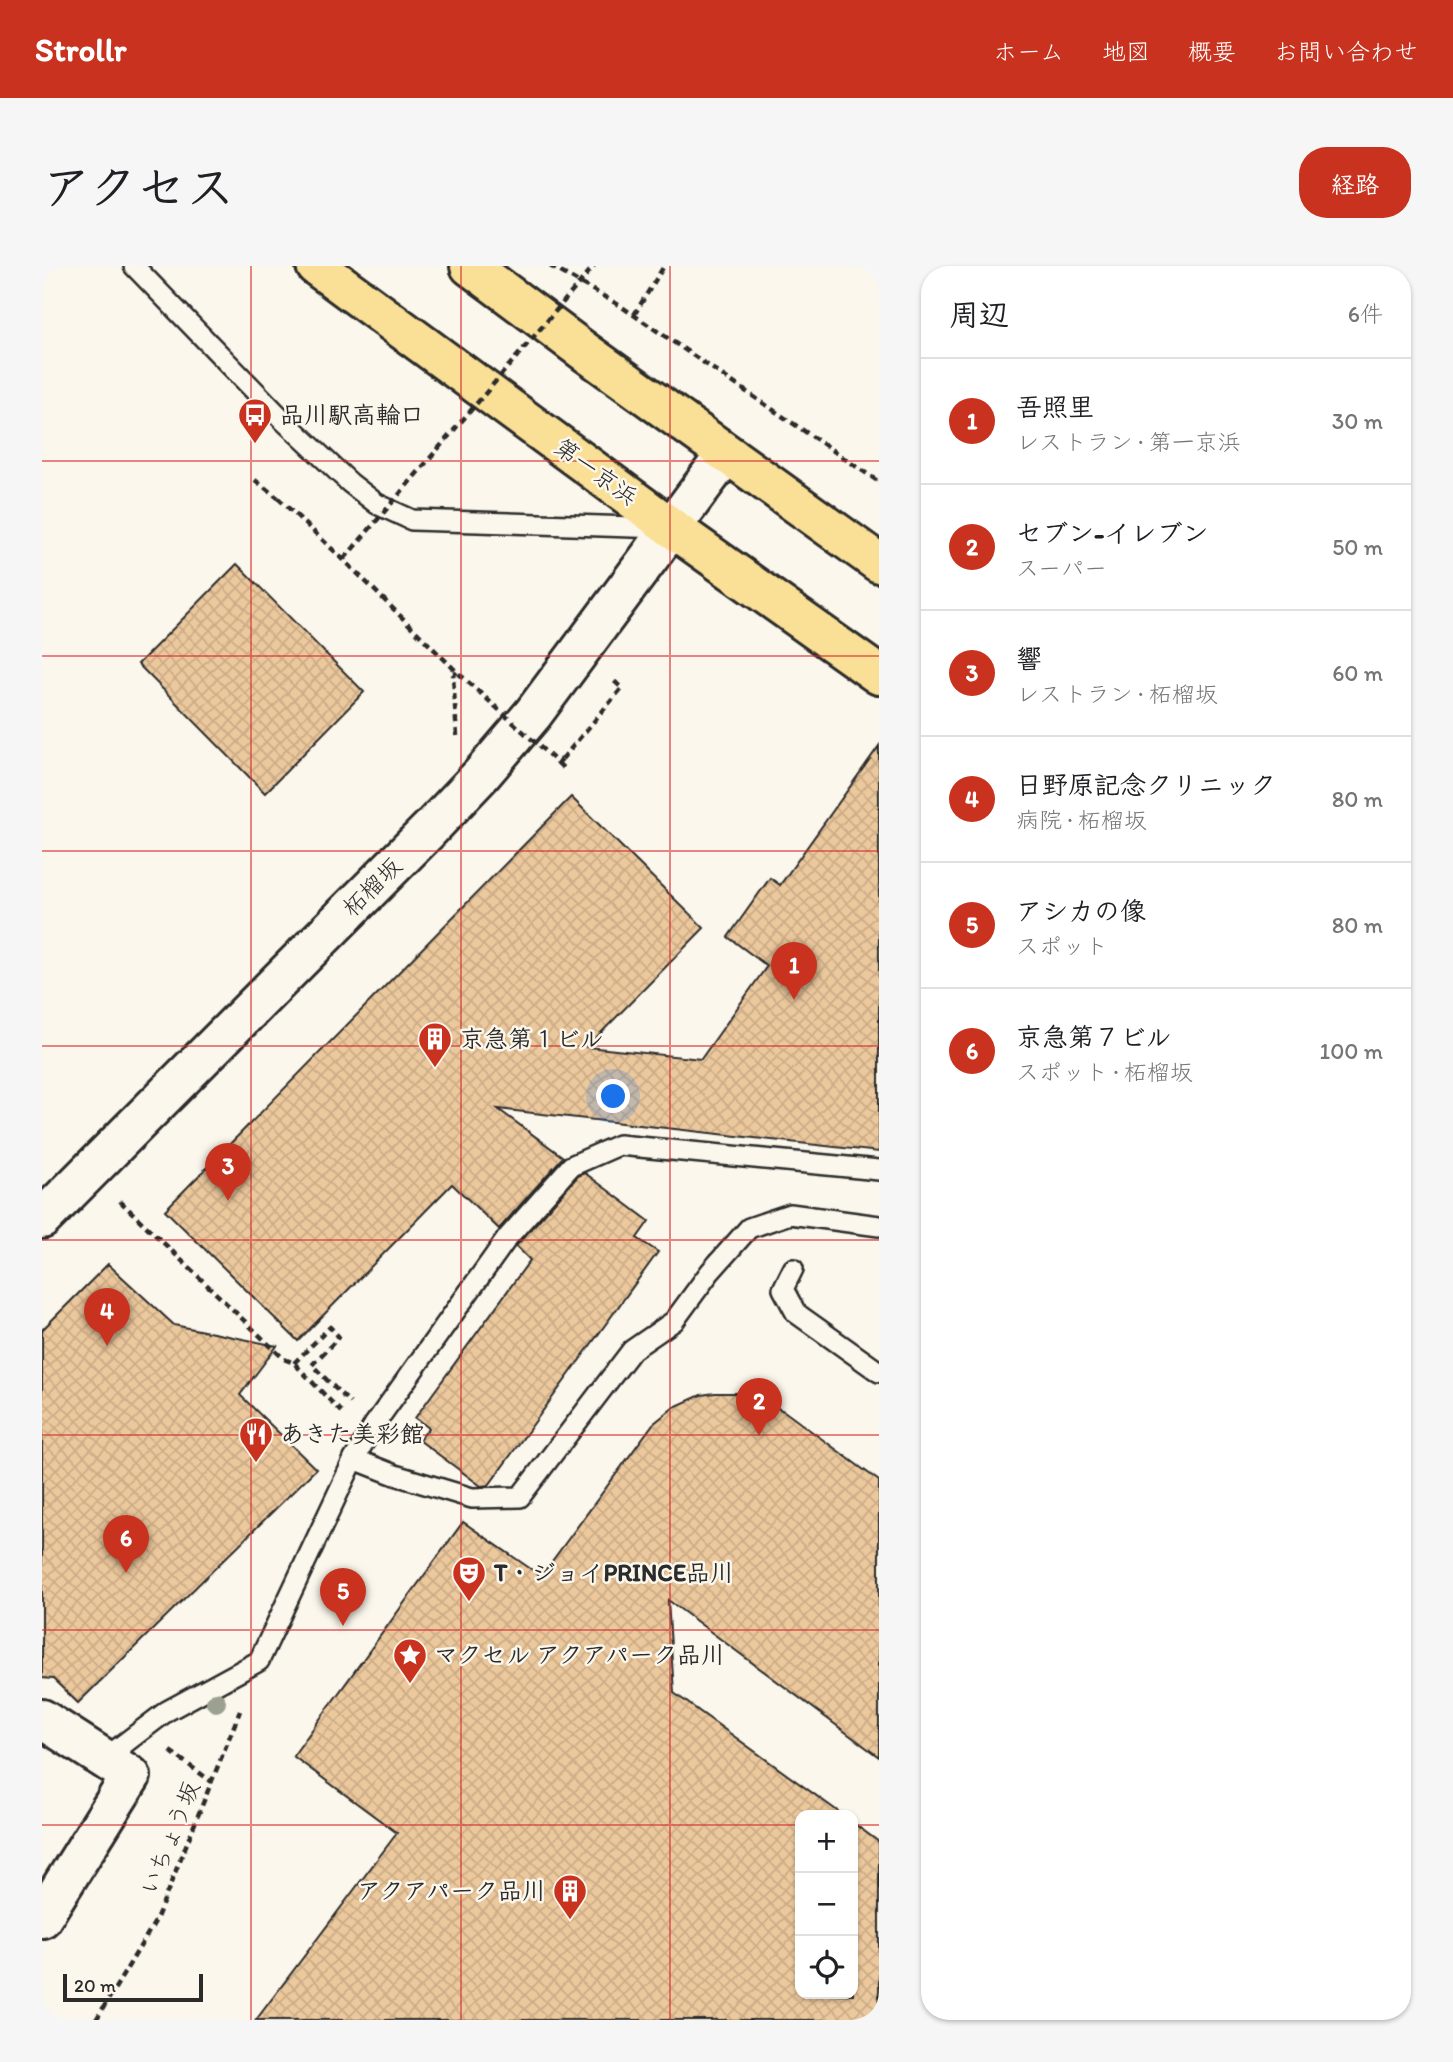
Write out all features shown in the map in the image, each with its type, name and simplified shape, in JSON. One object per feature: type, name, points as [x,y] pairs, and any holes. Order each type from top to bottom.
[{"type":"highway","name":"第一京浜","points":[[316,266],[672,528],[879,675]]},
{"type":"highway","points":[[470,266],[879,563]]},
{"type":"street","name":"柘榴坂","points":[[42,1219],[481,775],[533,714],[726,454]]},
{"type":"street","points":[[42,1718],[131,1776],[42,1918]]},
{"type":"lane","points":[[134,266],[282,419],[350,483],[377,504],[412,520],[672,528]]},
{"type":"lane","points":[[104,1759],[167,1711],[259,1661],[354,1459],[374,1425],[508,1237],[571,1166],[619,1145],[879,1170]]},
{"type":"lane","points":[[354,1459],[472,1499],[520,1497],[632,1350],[674,1321],[710,1272],[749,1228],[790,1214],[879,1226]]},
{"type":"lane","points":[[793,1269],[783,1289],[796,1313],[879,1372]]},
{"type":"path","points":[[344,559],[594,266]]},
{"type":"path","points":[[634,315],[664,266]]},
{"type":"path","points":[[553,267],[619,305],[879,482]]},
{"type":"path","points":[[255,480],[344,559],[455,674],[561,763],[622,688],[613,680]]},
{"type":"path","points":[[455,674],[457,740]]},
{"type":"path","points":[[125,1205],[284,1359],[294,1363],[328,1399]]},
{"type":"path","points":[[294,1363],[330,1327],[339,1337],[312,1365],[359,1412]]},
{"type":"path","name":"いちょう坂","points":[[96,2020],[156,1920],[259,1661]]},
{"type":"building","points":[[237,564],[364,692],[265,793],[138,664]]},
{"type":"building","name":"京急第１ビル","points":[[879,746],[879,1152],[498,1109],[563,1157],[499,1229],[452,1184],[298,1341],[165,1210],[571,797],[704,928],[587,1047],[701,1059],[767,966],[728,937],[770,878],[780,885]]},
{"type":"building","points":[[585,1173],[649,1221],[637,1238],[658,1252],[489,1485],[481,1486],[419,1440],[429,1428],[415,1418],[530,1260],[516,1246],[578,1176]]},
{"type":"building","points":[[108,1264],[174,1325],[277,1346],[240,1395],[316,1469],[78,1703],[53,1679],[42,1678],[42,1330]]},
{"type":"building","points":[[740,1393],[784,1411],[879,1481],[879,1757],[668,1600],[674,1693],[836,1810],[795,1810],[795,1999],[858,1999],[858,1827],[879,1842],[879,2020],[256,2020],[397,1833],[293,1756],[463,1522],[541,1576],[653,1424],[674,1407],[701,1395]]},
{"type":"place","name":"品川駅高輪口","points":[[255,445]]},
{"type":"place","name":"吾照里","points":[[794,1000]]},
{"type":"place","name":"京急第１ビル","points":[[435,1069]]},
{"type":"place","name":"響","points":[[228,1201]]},
{"type":"place","name":"日野原記念クリニック","points":[[107,1346]]},
{"type":"place","name":"セブン-イレブン","points":[[759,1436]]},
{"type":"place","name":"あきた美彩館","points":[[256,1464]]},
{"type":"place","name":"京急第７ビル","points":[[126,1573]]},
{"type":"place","name":"T・ジョイPRINCE品川","points":[[469,1603]]},
{"type":"place","name":"アシカの像","points":[[343,1626]]},
{"type":"place","name":"マクセル アクアパーク品川","points":[[410,1685]]},
{"type":"place","name":"アクアパーク品川","points":[[570,1921]]}]
